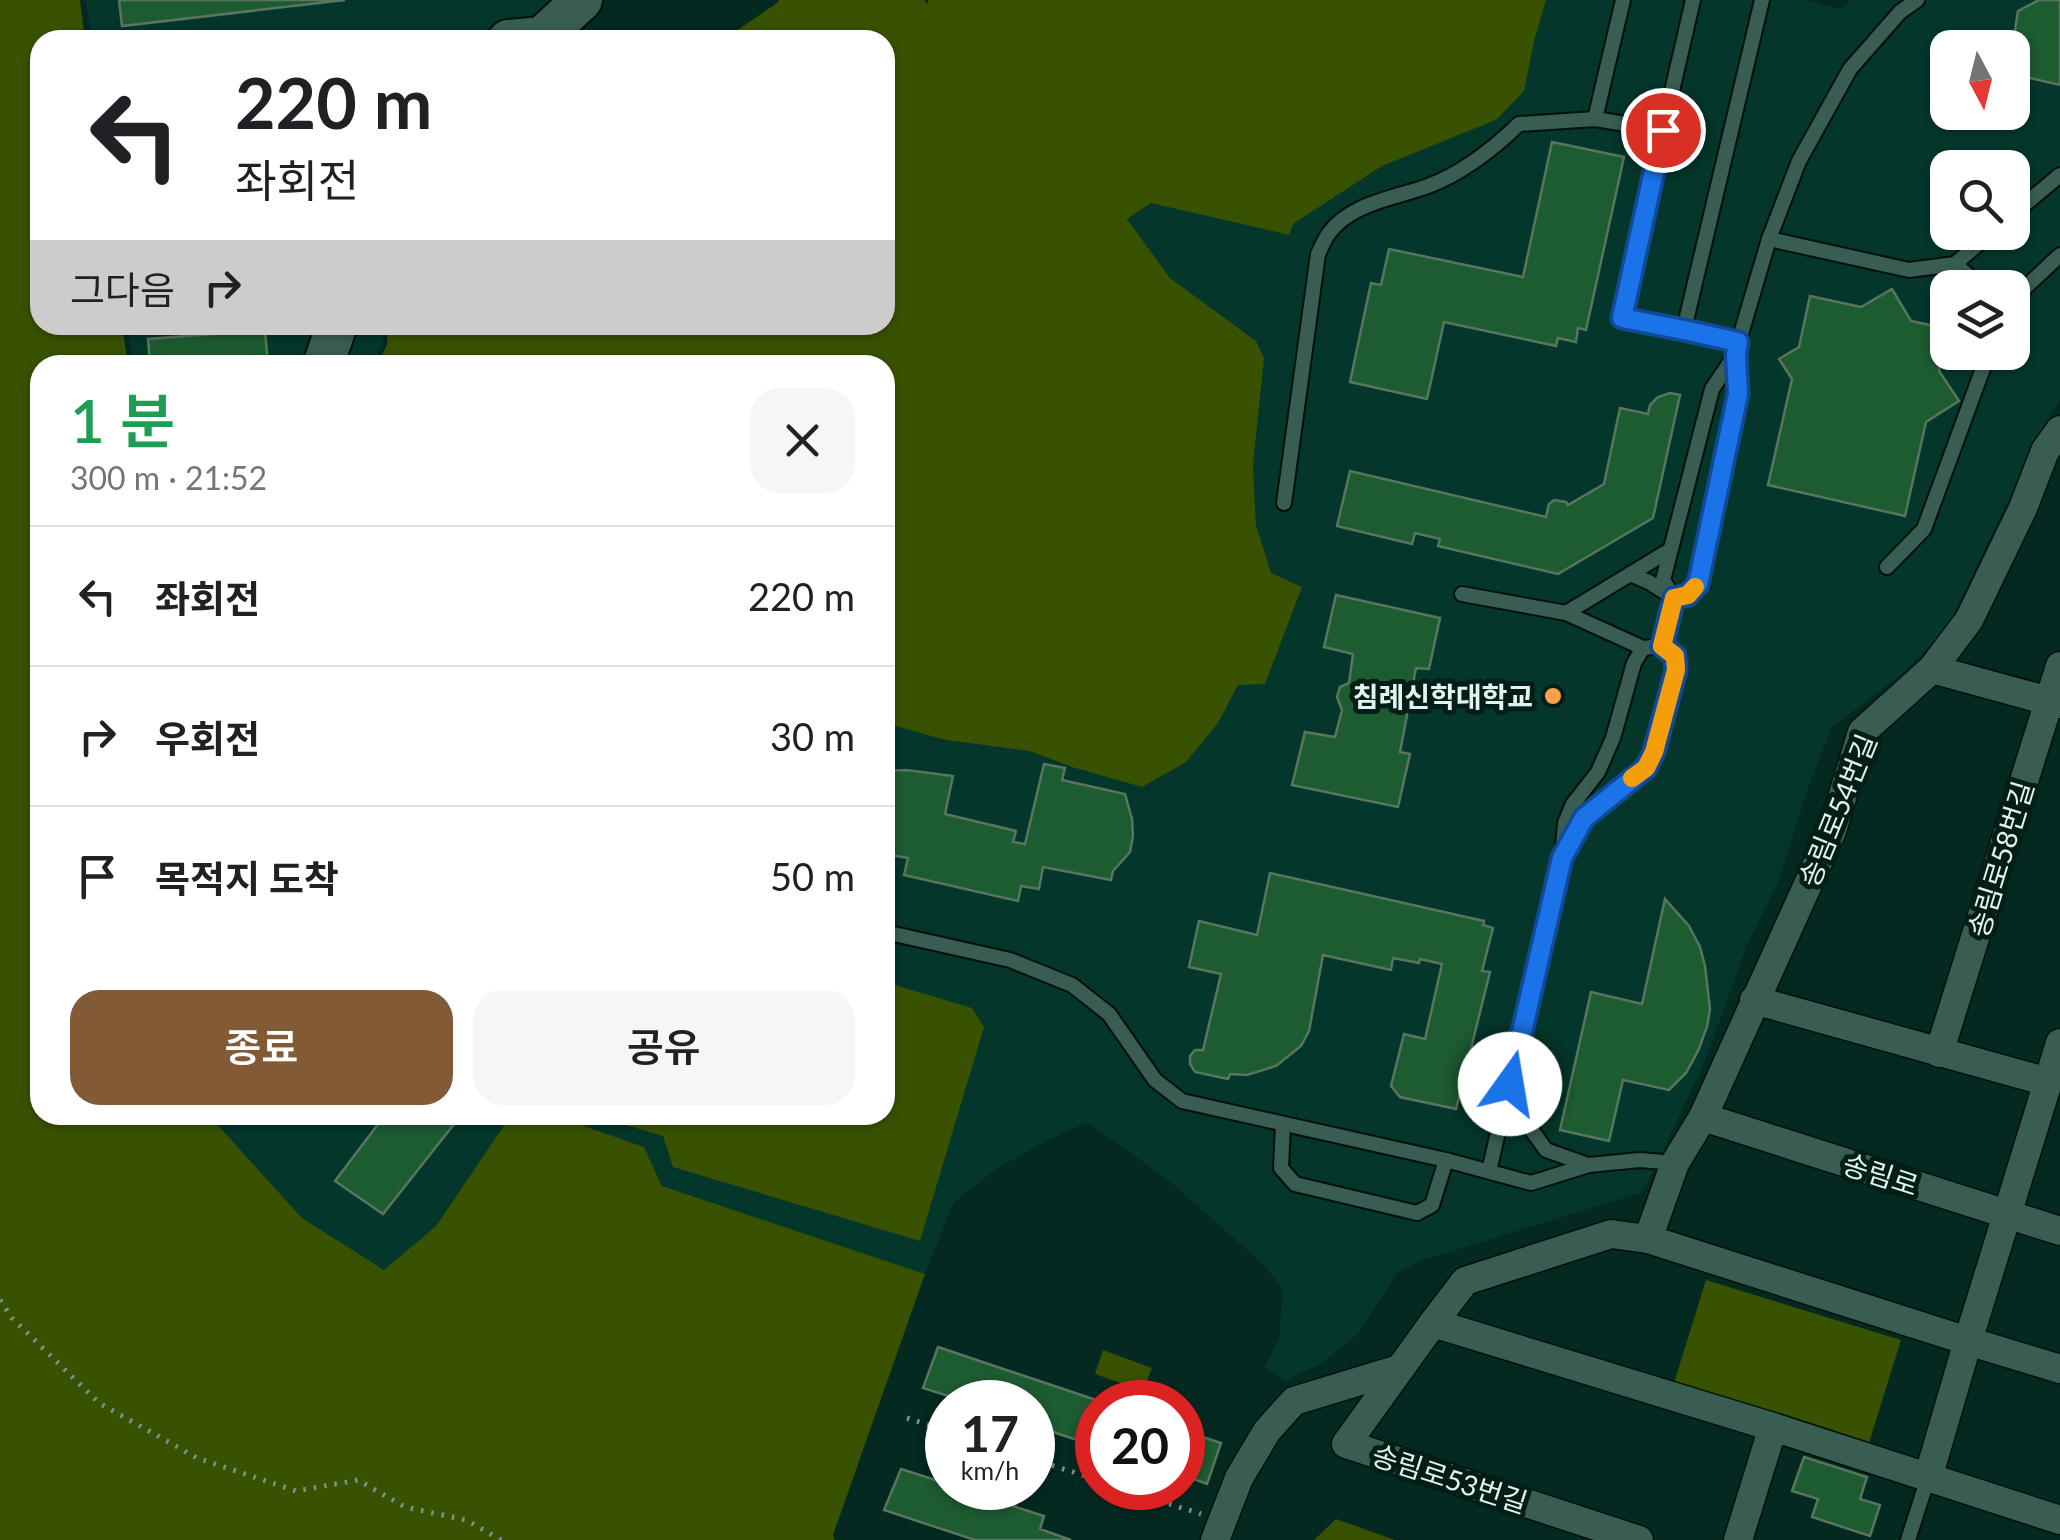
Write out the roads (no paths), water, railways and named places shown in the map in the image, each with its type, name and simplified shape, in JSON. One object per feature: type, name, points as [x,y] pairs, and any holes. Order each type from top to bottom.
[{"type":"street","points":[[550,30],[582,0]]},
{"type":"street","name":"송림로54번길","points":[[1703,1117],[1832,831],[1862,732],[1932,668],[1968,620],[2023,508],[2045,451],[2060,430]]},
{"type":"street","name":"송림로58번길","points":[[1939,1053],[2055,703],[2060,666]]},
{"type":"street","points":[[1932,668],[2055,703]]},
{"type":"street","points":[[1754,1000],[2048,1082]]},
{"type":"street","points":[[1928,1478],[2060,1043]]},
{"type":"street","points":[[1648,1239],[1675,1163],[1703,1117]]},
{"type":"street","name":"송림로","points":[[1703,1117],[2060,1231]]},
{"type":"street","name":"송림로53번길","points":[[1639,1540],[1346,1444],[1432,1322],[1466,1281],[1611,1234],[1648,1239],[2060,1369]]},
{"type":"street","points":[[1432,1322],[2060,1520]]},
{"type":"street","points":[[1219,1531],[1239,1478],[1267,1431],[1294,1401],[1399,1369]]},
{"type":"street","points":[[1738,1540],[1773,1427]]},
{"type":"lane","points":[[1595,118],[1623,0]]},
{"type":"lane","points":[[1693,0],[1622,318],[1684,330],[1737,348]]},
{"type":"lane","points":[[1684,330],[1762,0]]},
{"type":"lane","points":[[1662,646],[1674,598],[1663,580],[1712,389],[1737,348],[1799,161],[1850,69],[1900,12],[1917,0]]},
{"type":"lane","points":[[1284,503],[1318,254],[1330,231],[1357,210],[1428,186],[1460,170],[1494,148],[1519,124],[1595,118],[1663,130]]},
{"type":"lane","points":[[2030,200],[2060,175]]},
{"type":"lane","points":[[1770,240],[1908,270],[1955,264],[1971,250]]},
{"type":"lane","points":[[2030,283],[2060,255]]},
{"type":"lane","points":[[1955,264],[1962,270]]},
{"type":"lane","points":[[1630,574],[1674,598],[1688,595],[1698,584],[1738,394],[1737,348]]},
{"type":"lane","points":[[1887,567],[1924,528],[1981,370]]},
{"type":"lane","points":[[1566,613],[1670,550]]},
{"type":"lane","points":[[1462,594],[1566,613],[1643,648],[1662,646],[1675,656],[1676,670],[1646,768],[1584,818],[1562,858]]},
{"type":"lane","points":[[1489,1171],[1562,858],[1565,824],[1573,804],[1598,772],[1634,663],[1643,648]]},
{"type":"lane","points":[[895,934],[1010,960],[1072,985],[1109,1014],[1155,1080],[1182,1101],[1532,1183],[1589,1165],[1640,1160],[1675,1163]]},
{"type":"lane","points":[[1510,1084],[1528,1125],[1546,1150],[1589,1165]]},
{"type":"lane","points":[[1283,1124],[1281,1168],[1294,1184],[1417,1213],[1432,1205],[1446,1160]]},
{"type":"lane","points":[[1908,1540],[1928,1478]]},
{"type":"place","name":"침례신학대학교","points":[[1553,696]]}]
